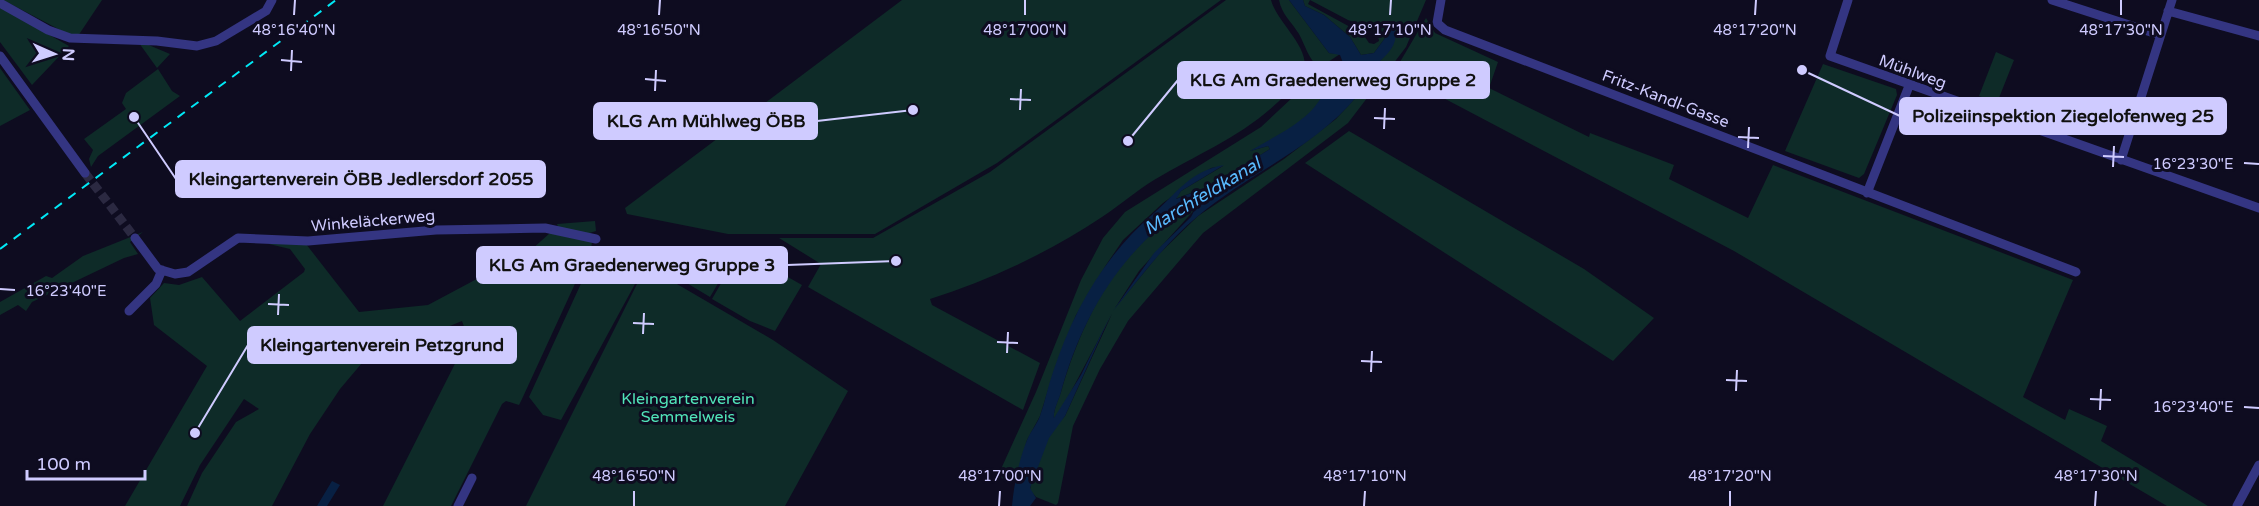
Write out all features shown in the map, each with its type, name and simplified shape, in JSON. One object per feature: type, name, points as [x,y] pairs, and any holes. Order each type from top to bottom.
[{"type":"street","points":[[0,3],[48,30],[70,38],[158,41],[197,46],[216,41],[266,11],[272,0]]},
{"type":"street","name":"Fritz-Kandl-Gasse","points":[[1441,0],[1437,23],[1444,30],[2076,272]]},
{"type":"street","name":"Mühlweg","points":[[1848,0],[1830,56],[1909,86],[2259,208]]},
{"type":"street","points":[[2052,0],[2160,35]]},
{"type":"street","points":[[2121,160],[2172,0]]},
{"type":"street","points":[[2168,11],[2259,36]]},
{"type":"street","points":[[0,56],[86,173]]},
{"type":"street","points":[[1867,193],[1909,86]]},
{"type":"street","name":"Winkeläckerweg","points":[[162,270],[175,273],[188,272],[238,238],[308,242],[436,230],[545,228],[596,240]]},
{"type":"street","points":[[129,311],[156,284],[162,270],[152,263],[135,238]]},
{"type":"street","points":[[2237,506],[2259,465]]},
{"type":"street","points":[[458,506],[472,478]]},
{"type":"green space","points":[[3,0],[102,0],[78,36],[64,32]]},
{"type":"green space","points":[[902,0],[1221,0],[997,163],[875,234],[728,234],[627,214],[625,208]]},
{"type":"green space","points":[[1226,0],[1271,0],[1274,9],[1303,53],[1304,72],[1299,81],[1272,108],[1240,131],[1154,180],[1102,217],[1061,242],[997,274],[930,299],[932,305],[1040,363],[1023,410],[808,287],[821,264],[779,238],[873,238],[990,172]]},
{"type":"green space","points":[[1279,0],[1289,0],[1329,53],[1340,54],[1319,68],[1312,60]]},
{"type":"green space","points":[[1303,0],[1310,0],[1426,0],[1406,47],[1348,123],[1203,233],[1128,321],[1100,369],[1073,426],[1058,503],[1056,505],[1036,497],[1030,490],[1034,470],[1042,450],[1052,432],[1065,416],[1112,314],[1066,401],[1054,419],[1054,412],[1077,346],[1100,298],[1129,255],[1146,238],[1184,212],[1197,207],[1139,271],[1115,308],[1159,254],[1198,216],[1284,159],[1336,119],[1359,94],[1372,70],[1392,47],[1391,30],[1374,53],[1361,55],[1350,37],[1324,15],[1305,6]],"holes":[[[1310,0],[1348,20],[1377,31],[1379,41],[1374,44],[1369,43],[1363,34],[1308,4]]]},
{"type":"green space","points":[[0,7],[69,46],[32,85],[0,42]]},
{"type":"green space","points":[[1426,18],[1435,33],[1498,62],[1489,88],[1589,137],[1590,133],[1674,165],[1669,179],[1748,218],[1773,165],[2073,280],[2023,397],[2065,420],[2069,409],[2107,426],[2101,441],[2208,506],[2167,506],[1734,251],[1394,72]]},
{"type":"green space","points":[[139,43],[144,43],[170,54],[157,68]]},
{"type":"green space","points":[[1996,52],[2014,60],[1997,103],[1979,96]]},
{"type":"green space","points":[[1823,64],[1896,89],[1897,95],[1864,174],[1859,178],[1785,151]]},
{"type":"green space","points":[[1335,66],[1337,69],[1332,83],[1315,108],[1290,129],[1250,151],[1268,146],[1270,149],[1210,186],[1175,199],[1181,191],[1223,166],[1211,168],[1163,203],[1123,240],[1076,315],[1054,371],[1040,416],[1027,440],[1016,479],[1004,480],[1000,476],[1001,469],[1036,392],[1081,280],[1103,238],[1125,212],[1261,127],[1308,83],[1324,79],[1324,72]]},
{"type":"green space","points":[[0,68],[30,110],[0,126]]},
{"type":"green space","points":[[158,69],[172,91],[180,96],[98,156],[91,167],[89,159],[93,150],[84,139],[126,109],[122,103],[126,93]]},
{"type":"green space","points":[[1349,131],[1584,269],[1654,318],[1613,361],[1305,163]]},
{"type":"green space","points":[[595,221],[596,231],[586,234],[558,227],[557,224]]},
{"type":"green space","points":[[143,232],[130,242],[138,254],[124,258],[32,302],[26,311],[18,305],[0,315],[0,302],[46,276],[52,278],[83,256]]},
{"type":"green space","points":[[550,233],[592,242],[591,249],[519,405],[506,401],[502,404],[451,506],[383,506],[468,338],[462,321],[423,337],[413,335],[406,343],[373,350],[340,389],[310,434],[272,506],[187,506],[202,473],[236,422],[259,409],[244,399],[200,465],[180,506],[125,506],[207,366],[154,325],[150,298],[164,283],[179,285],[202,277],[240,321],[305,269],[290,249],[269,244],[267,240],[306,244],[359,312],[428,305],[531,250]]},
{"type":"green space","points":[[693,251],[733,258],[710,297],[665,270]]},
{"type":"green space","points":[[595,253],[608,261],[614,275],[628,275],[635,284],[561,420],[543,415],[529,397]]},
{"type":"green space","points":[[735,259],[763,263],[802,285],[775,331],[750,321],[712,299]]},
{"type":"green space","name":"Kleingartenverein Semmelweis","points":[[646,266],[773,340],[848,391],[785,506],[526,506]]},
{"type":"water","name":"Marchfeldkanal","points":[[1289,0],[1303,0],[1305,6],[1324,15],[1350,37],[1361,55],[1374,53],[1391,30],[1395,30],[1396,37],[1392,48],[1371,71],[1360,92],[1341,114],[1302,145],[1238,186],[1186,226],[1113,311],[1154,253],[1191,217],[1196,207],[1181,212],[1168,224],[1161,226],[1126,261],[1087,322],[1068,368],[1054,418],[1081,375],[1111,314],[1065,416],[1049,438],[1030,488],[1036,498],[1030,506],[1012,506],[1022,456],[1027,440],[1040,416],[1061,349],[1081,305],[1120,247],[1177,191],[1202,172],[1224,165],[1181,191],[1176,199],[1210,186],[1270,149],[1268,146],[1250,151],[1303,118],[1345,68],[1340,55],[1329,53]]},
{"type":"water","points":[[332,481],[340,485],[327,506],[317,506]]},
{"type":"tunnel","points":[[85,173],[135,238]]},
{"type":"railway","points":[[0,249],[336,0]]},
{"type":"place","name":"Polizeiinspektion Ziegelofenweg 25","points":[[1802,70]]},
{"type":"place","name":"KLG Am Mühlweg ÖBB","points":[[913,110]]},
{"type":"place","name":"Kleingartenverein ÖBB Jedlersdorf 2055","points":[[134,117]]},
{"type":"place","name":"KLG Am Graedenerweg Gruppe 2","points":[[1128,141]]},
{"type":"place","name":"KLG Am Graedenerweg Gruppe 3","points":[[896,261]]},
{"type":"place","name":"Kleingartenverein Petzgrund","points":[[195,433]]}]
